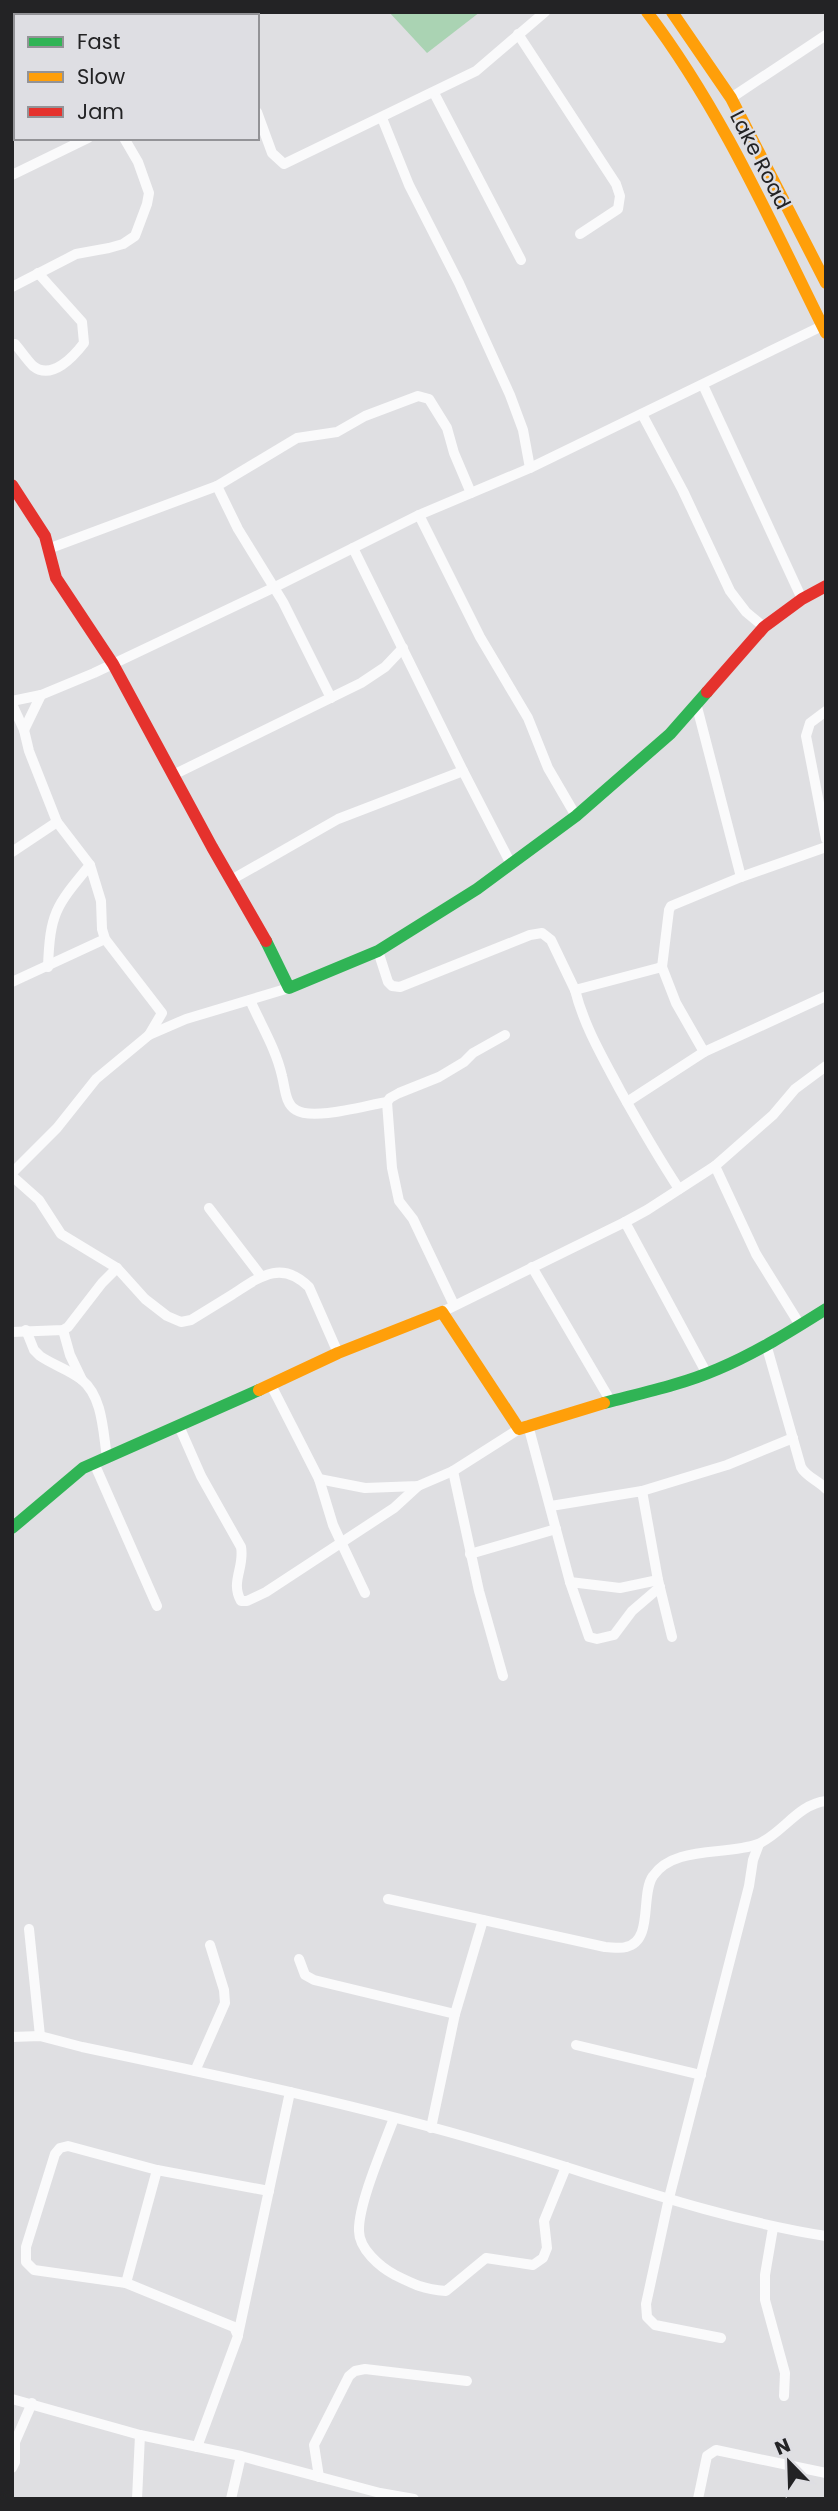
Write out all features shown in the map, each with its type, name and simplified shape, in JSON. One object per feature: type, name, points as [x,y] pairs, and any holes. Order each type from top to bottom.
[{"type":"street","points":[[259,117],[272,153],[284,164],[476,71],[545,12]]},
{"type":"street","name":"Lake Road","points":[[647,12],[722,123],[824,329]]},
{"type":"street","points":[[660,28],[675,14]]},
{"type":"street","name":"Lake Road","points":[[675,14],[731,98],[821,262],[826,283]]},
{"type":"street","points":[[518,34],[615,184],[620,196],[618,209],[580,234]]},
{"type":"street","points":[[731,98],[826,35]]},
{"type":"street","points":[[434,93],[521,260]]},
{"type":"street","points":[[382,118],[409,185],[460,283],[510,395],[523,430],[530,468]]},
{"type":"street","points":[[12,287],[81,251],[109,248],[123,244],[135,236],[149,193],[138,162],[125,140]]},
{"type":"street","points":[[12,175],[71,142]]},
{"type":"street","points":[[15,344],[34,366],[41,370],[50,370],[68,363],[84,343],[82,322],[38,273]]},
{"type":"street","points":[[186,1019],[162,1013],[105,939],[101,901],[90,865],[57,822],[12,703],[41,695],[113,664],[419,515],[530,468],[824,329]]},
{"type":"street","points":[[703,385],[802,599]]},
{"type":"street","points":[[48,549],[217,486],[297,438],[337,432],[365,416],[418,396],[429,399],[447,428],[471,493]]},
{"type":"street","points":[[642,414],[683,491],[730,591],[746,612],[764,627]]},
{"type":"street","points":[[12,485],[45,536],[57,578],[113,664],[266,940],[289,988]]},
{"type":"street","points":[[217,486],[238,529],[275,587],[331,698]]},
{"type":"street","points":[[419,515],[480,637],[528,718],[548,768],[576,816]]},
{"type":"street","points":[[354,548],[511,864]]},
{"type":"street","points":[[338,1353],[309,1287],[301,1279],[276,1272],[261,1276],[191,1320],[174,1321],[145,1298],[117,1268],[61,1234],[39,1200],[12,1174],[57,1128],[96,1079],[149,1035],[186,1019],[289,988],[378,951],[416,929],[511,864],[576,816],[670,734],[764,627],[802,599],[826,586]]},
{"type":"street","points":[[173,775],[331,698],[386,667],[402,648]]},
{"type":"street","points":[[24,730],[41,695]]},
{"type":"street","points":[[696,704],[741,877]]},
{"type":"street","points":[[826,711],[810,723],[806,736],[826,839]]},
{"type":"street","points":[[231,880],[338,819],[463,771]]},
{"type":"street","points":[[12,852],[57,822]]},
{"type":"street","points":[[704,1052],[676,1003],[662,967],[671,906],[741,877],[826,847]]},
{"type":"street","points":[[48,967],[50,927],[54,914],[60,902],[90,865]]},
{"type":"street","points":[[378,951],[388,982],[392,986],[400,987],[530,935],[542,933],[551,940],[575,990],[581,1012],[627,1102],[651,1147],[679,1189]]},
{"type":"street","points":[[12,982],[105,939]]},
{"type":"street","points":[[575,990],[662,967]]},
{"type":"street","points":[[627,1102],[704,1052],[826,996]]},
{"type":"street","points":[[250,1000],[276,1057],[289,1103],[296,1110],[318,1114],[387,1102],[399,1093],[439,1077],[505,1035]]},
{"type":"street","points":[[149,1035],[162,1013]]},
{"type":"street","points":[[12,1528],[69,1478],[94,1463],[338,1353],[442,1312],[625,1222],[715,1166],[773,1115],[795,1089],[826,1066]]},
{"type":"street","points":[[387,1102],[392,1168],[399,1201],[413,1219],[454,1305]]},
{"type":"street","points":[[715,1166],[756,1254],[800,1325]]},
{"type":"street","points":[[209,1208],[261,1276]]},
{"type":"street","points":[[625,1222],[707,1374]]},
{"type":"street","points":[[532,1267],[610,1400]]},
{"type":"street","points":[[12,1332],[63,1330],[117,1268]]},
{"type":"street","points":[[179,1426],[201,1476],[242,1547],[235,1587],[241,1601],[247,1601],[266,1592],[342,1543],[394,1508],[418,1486],[453,1471],[524,1427],[610,1400],[656,1391],[707,1374],[826,1309]]},
{"type":"street","points":[[442,1312],[524,1427],[551,1506],[570,1582],[590,1639],[614,1635],[659,1583]]},
{"type":"street","points":[[26,1330],[34,1350],[40,1356],[82,1380]]},
{"type":"street","points":[[63,1330],[70,1355],[99,1409],[107,1457]]},
{"type":"street","points":[[766,1344],[804,1472],[817,1479],[826,1489]]},
{"type":"street","points":[[271,1385],[318,1479],[325,1502],[365,1593]]},
{"type":"street","points":[[551,1506],[642,1491],[727,1465],[793,1438]]},
{"type":"street","points":[[94,1463],[158,1606]]},
{"type":"street","points":[[453,1471],[470,1554],[503,1676]]},
{"type":"street","points":[[318,1479],[365,1488],[418,1486]]},
{"type":"street","points":[[642,1491],[672,1637]]},
{"type":"street","points":[[470,1554],[556,1529]]},
{"type":"street","points":[[570,1582],[611,1588],[659,1583]]},
{"type":"street","points":[[388,1899],[605,1947],[628,1947],[637,1941],[644,1928],[651,1877],[664,1864],[686,1855],[702,1855],[759,1844],[801,1811],[826,1801]]},
{"type":"street","points":[[721,2338],[655,2325],[647,2317],[646,2304],[759,1844]]},
{"type":"street","points":[[431,2128],[455,2014],[484,1920]]},
{"type":"street","points":[[29,1929],[40,2036]]},
{"type":"street","points":[[195,2071],[225,2003],[224,1990],[210,1945]]},
{"type":"street","points":[[299,1959],[305,1975],[314,1980],[455,2014]]},
{"type":"street","points":[[12,2037],[40,2036],[290,2092],[431,2128],[734,2219],[826,2236]]},
{"type":"street","points":[[576,2045],[701,2076]]},
{"type":"street","points":[[197,2447],[238,2336],[290,2092]]},
{"type":"street","points":[[394,2118],[362,2207],[359,2233],[372,2259],[386,2270],[424,2289],[446,2291],[486,2258],[533,2265],[543,2258],[547,2248],[544,2221],[566,2167]]},
{"type":"street","points":[[238,2336],[234,2327],[126,2283],[33,2270],[26,2262],[26,2247],[55,2154],[60,2148],[68,2146],[157,2171],[269,2191]]},
{"type":"street","points":[[126,2283],[157,2171]]},
{"type":"street","points":[[773,2228],[765,2274],[765,2300],[785,2373],[784,2396]]},
{"type":"street","points":[[319,2477],[314,2445],[349,2376],[355,2371],[365,2369],[467,2381]]},
{"type":"street","points":[[12,2399],[140,2435],[241,2456],[379,2496],[414,2499]]},
{"type":"street","points":[[12,2468],[15,2462],[15,2442],[32,2403]]},
{"type":"street","points":[[137,2499],[140,2435]]},
{"type":"street","points":[[698,2499],[707,2456],[716,2450],[826,2473]]},
{"type":"street","points":[[231,2499],[241,2456]]},
{"type":"green space","points":[[389,12],[480,12],[427,53]]},
{"type":"traffic: fast","points":[[266,941],[289,988],[378,951],[477,889],[576,816],[670,734],[707,692]]},
{"type":"traffic: fast","points":[[604,1403],[704,1375],[760,1349],[826,1309]]},
{"type":"traffic: fast","points":[[12,1528],[83,1468],[259,1390]]},
{"type":"traffic: slow","points":[[647,12],[699,88],[722,128],[826,333]]},
{"type":"traffic: slow","points":[[672,12],[731,98],[826,283]]},
{"type":"traffic: slow","points":[[259,1390],[338,1353],[442,1312],[519,1429],[604,1403]]},
{"type":"traffic: jam","points":[[12,485],[45,536],[56,578],[113,664],[266,941]]},
{"type":"traffic: jam","points":[[707,692],[764,627],[802,599],[826,586]]}]
